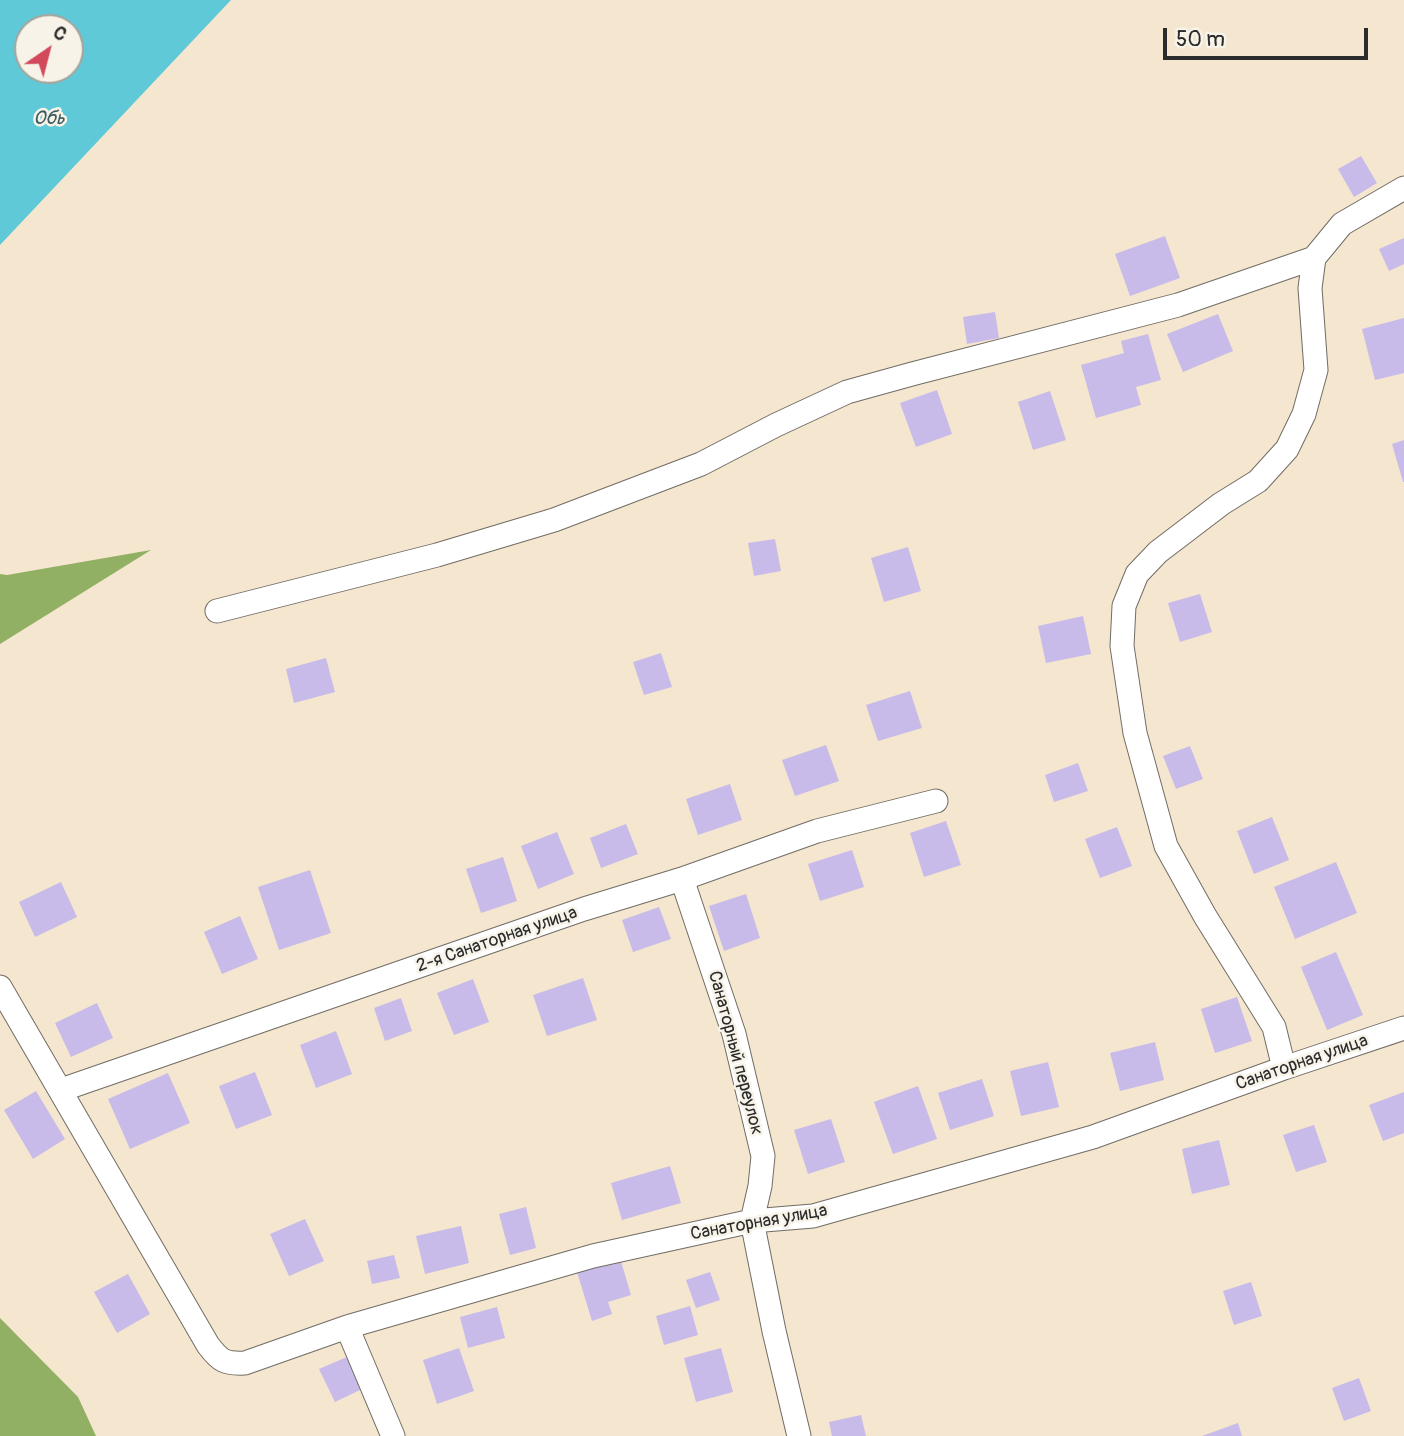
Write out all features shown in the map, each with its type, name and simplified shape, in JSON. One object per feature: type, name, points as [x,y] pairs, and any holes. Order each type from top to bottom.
[{"type":"street","points":[[217,611],[437,555],[554,520],[701,464],[847,392],[1178,305],[1314,258],[1342,224],[1404,188]]},
{"type":"street","points":[[1284,1068],[1274,1027],[1205,916],[1166,846],[1135,733],[1122,646],[1125,606],[1137,574],[1158,552],[1221,504],[1258,481],[1287,449],[1304,414],[1316,369],[1310,288],[1314,258]]},
{"type":"street","name":"2-я Санаторная улица","points":[[61,1090],[817,831],[936,802]]},
{"type":"street","name":"Санаторный переулок","points":[[682,879],[734,1034],[763,1156],[752,1221],[799,1436]]},
{"type":"street","points":[[0,987],[61,1090]]},
{"type":"street","name":"Санаторная улица","points":[[61,1090],[208,1345],[217,1357],[229,1363],[245,1363],[347,1327],[593,1256],[752,1221],[813,1216],[1093,1137],[1404,1028]]},
{"type":"street","points":[[347,1327],[393,1436]]},
{"type":"green space","points":[[151,550],[0,644],[0,574]]},
{"type":"green space","points":[[0,1318],[78,1397],[96,1436],[0,1436]]},
{"type":"water","name":"Обь","points":[[0,0],[231,0],[0,245]]},
{"type":"building","points":[[1361,156],[1377,183],[1354,197],[1338,169]]},
{"type":"building","points":[[1165,236],[1180,278],[1130,296],[1115,254]]},
{"type":"building","points":[[1404,238],[1404,264],[1389,271],[1379,249]]},
{"type":"building","points":[[995,312],[999,338],[967,344],[963,317]]},
{"type":"building","points":[[1218,314],[1233,351],[1183,372],[1167,334]]},
{"type":"building","points":[[1404,318],[1404,373],[1375,380],[1362,329]]},
{"type":"building","points":[[1148,334],[1161,380],[1136,387],[1141,405],[1096,418],[1081,365],[1124,353],[1121,341]]},
{"type":"building","points":[[937,390],[952,434],[916,447],[900,403]]},
{"type":"building","points":[[1050,391],[1066,440],[1033,450],[1018,402]]},
{"type":"building","points":[[1404,440],[1404,482],[1403,482],[1392,444]]},
{"type":"building","points":[[775,539],[781,571],[754,576],[748,543]]},
{"type":"building","points":[[908,547],[921,591],[884,602],[871,558]]},
{"type":"building","points":[[1200,594],[1212,632],[1180,642],[1168,603]]},
{"type":"building","points":[[1083,616],[1091,654],[1046,663],[1038,626]]},
{"type":"building","points":[[661,653],[672,687],[644,695],[633,662]]},
{"type":"building","points":[[326,658],[335,692],[294,703],[286,669]]},
{"type":"building","points":[[910,691],[922,728],[878,741],[866,705]]},
{"type":"building","points":[[826,745],[839,781],[795,796],[782,760]]},
{"type":"building","points":[[1190,746],[1203,779],[1176,789],[1163,756]]},
{"type":"building","points":[[1078,763],[1088,791],[1054,802],[1045,775]]},
{"type":"building","points":[[730,784],[742,820],[698,835],[686,799]]},
{"type":"building","points":[[1272,817],[1289,860],[1254,874],[1237,831]]},
{"type":"building","points":[[946,821],[961,865],[924,877],[910,833]]},
{"type":"building","points":[[626,824],[638,854],[601,868],[590,838]]},
{"type":"building","points":[[1117,827],[1132,866],[1100,878],[1085,839]]},
{"type":"building","points":[[557,832],[574,874],[538,889],[521,846]]},
{"type":"building","points":[[852,850],[864,887],[820,901],[808,864]]},
{"type":"building","points":[[503,857],[517,901],[481,913],[466,869]]},
{"type":"building","points":[[1336,862],[1357,913],[1295,939],[1274,887]]},
{"type":"building","points":[[310,870],[331,933],[279,950],[258,887]]},
{"type":"building","points":[[61,882],[77,917],[35,937],[19,902]]},
{"type":"building","points":[[746,894],[760,938],[724,951],[709,906]]},
{"type":"building","points":[[659,907],[671,939],[633,952],[622,920]]},
{"type":"building","points":[[240,916],[258,959],[222,974],[204,932]]},
{"type":"building","points":[[1336,952],[1363,1015],[1327,1030],[1301,967]]},
{"type":"building","points":[[583,978],[597,1020],[547,1036],[533,995]]},
{"type":"building","points":[[473,979],[489,1022],[454,1035],[437,993]]},
{"type":"building","points":[[1237,997],[1252,1041],[1215,1053],[1201,1009]]},
{"type":"building","points":[[401,998],[412,1031],[385,1041],[374,1008]]},
{"type":"building","points":[[97,1003],[113,1038],[71,1057],[55,1023]]},
{"type":"building","points":[[336,1031],[352,1074],[316,1088],[300,1045]]},
{"type":"building","points":[[1155,1042],[1164,1080],[1120,1091],[1110,1053]]},
{"type":"building","points":[[1048,1062],[1059,1107],[1021,1116],[1010,1071]]},
{"type":"building","points":[[255,1072],[272,1115],[236,1129],[219,1086]]},
{"type":"building","points":[[168,1073],[190,1123],[130,1149],[108,1099]]},
{"type":"building","points":[[982,1079],[994,1116],[950,1130],[938,1093]]},
{"type":"building","points":[[918,1086],[937,1139],[893,1154],[874,1102]]},
{"type":"building","points":[[36,1091],[65,1139],[33,1159],[4,1110]]},
{"type":"building","points":[[1404,1092],[1404,1133],[1383,1141],[1369,1105]]},
{"type":"building","points":[[831,1119],[845,1162],[808,1174],[794,1130]]},
{"type":"building","points":[[1314,1125],[1327,1162],[1296,1172],[1283,1135]]},
{"type":"building","points":[[1219,1140],[1230,1185],[1192,1194],[1182,1149]]},
{"type":"building","points":[[670,1166],[681,1203],[622,1220],[611,1183]]},
{"type":"building","points":[[526,1207],[536,1248],[510,1255],[499,1214]]},
{"type":"building","points":[[305,1219],[324,1261],[289,1276],[270,1234]]},
{"type":"building","points":[[461,1226],[469,1263],[425,1274],[416,1236]]},
{"type":"building","points":[[394,1255],[400,1278],[372,1284],[367,1261]]},
{"type":"building","points":[[620,1258],[631,1295],[608,1302],[612,1314],[592,1321],[577,1272]]},
{"type":"building","points":[[710,1272],[720,1300],[696,1308],[686,1280]]},
{"type":"building","points":[[128,1274],[150,1314],[117,1333],[94,1292]]},
{"type":"building","points":[[1251,1282],[1262,1316],[1234,1325],[1223,1291]]},
{"type":"building","points":[[690,1306],[698,1335],[664,1345],[656,1316]]},
{"type":"building","points":[[497,1307],[505,1338],[468,1348],[460,1317]]},
{"type":"building","points":[[459,1348],[474,1391],[437,1404],[423,1360]]},
{"type":"building","points":[[721,1348],[733,1392],[696,1402],[684,1358]]},
{"type":"building","points":[[347,1357],[362,1389],[335,1402],[319,1369]]},
{"type":"building","points":[[1359,1378],[1371,1411],[1344,1421],[1332,1388]]},
{"type":"building","points":[[861,1415],[866,1436],[832,1436],[829,1422]]},
{"type":"building","points":[[1238,1423],[1242,1436],[1202,1436]]}]
